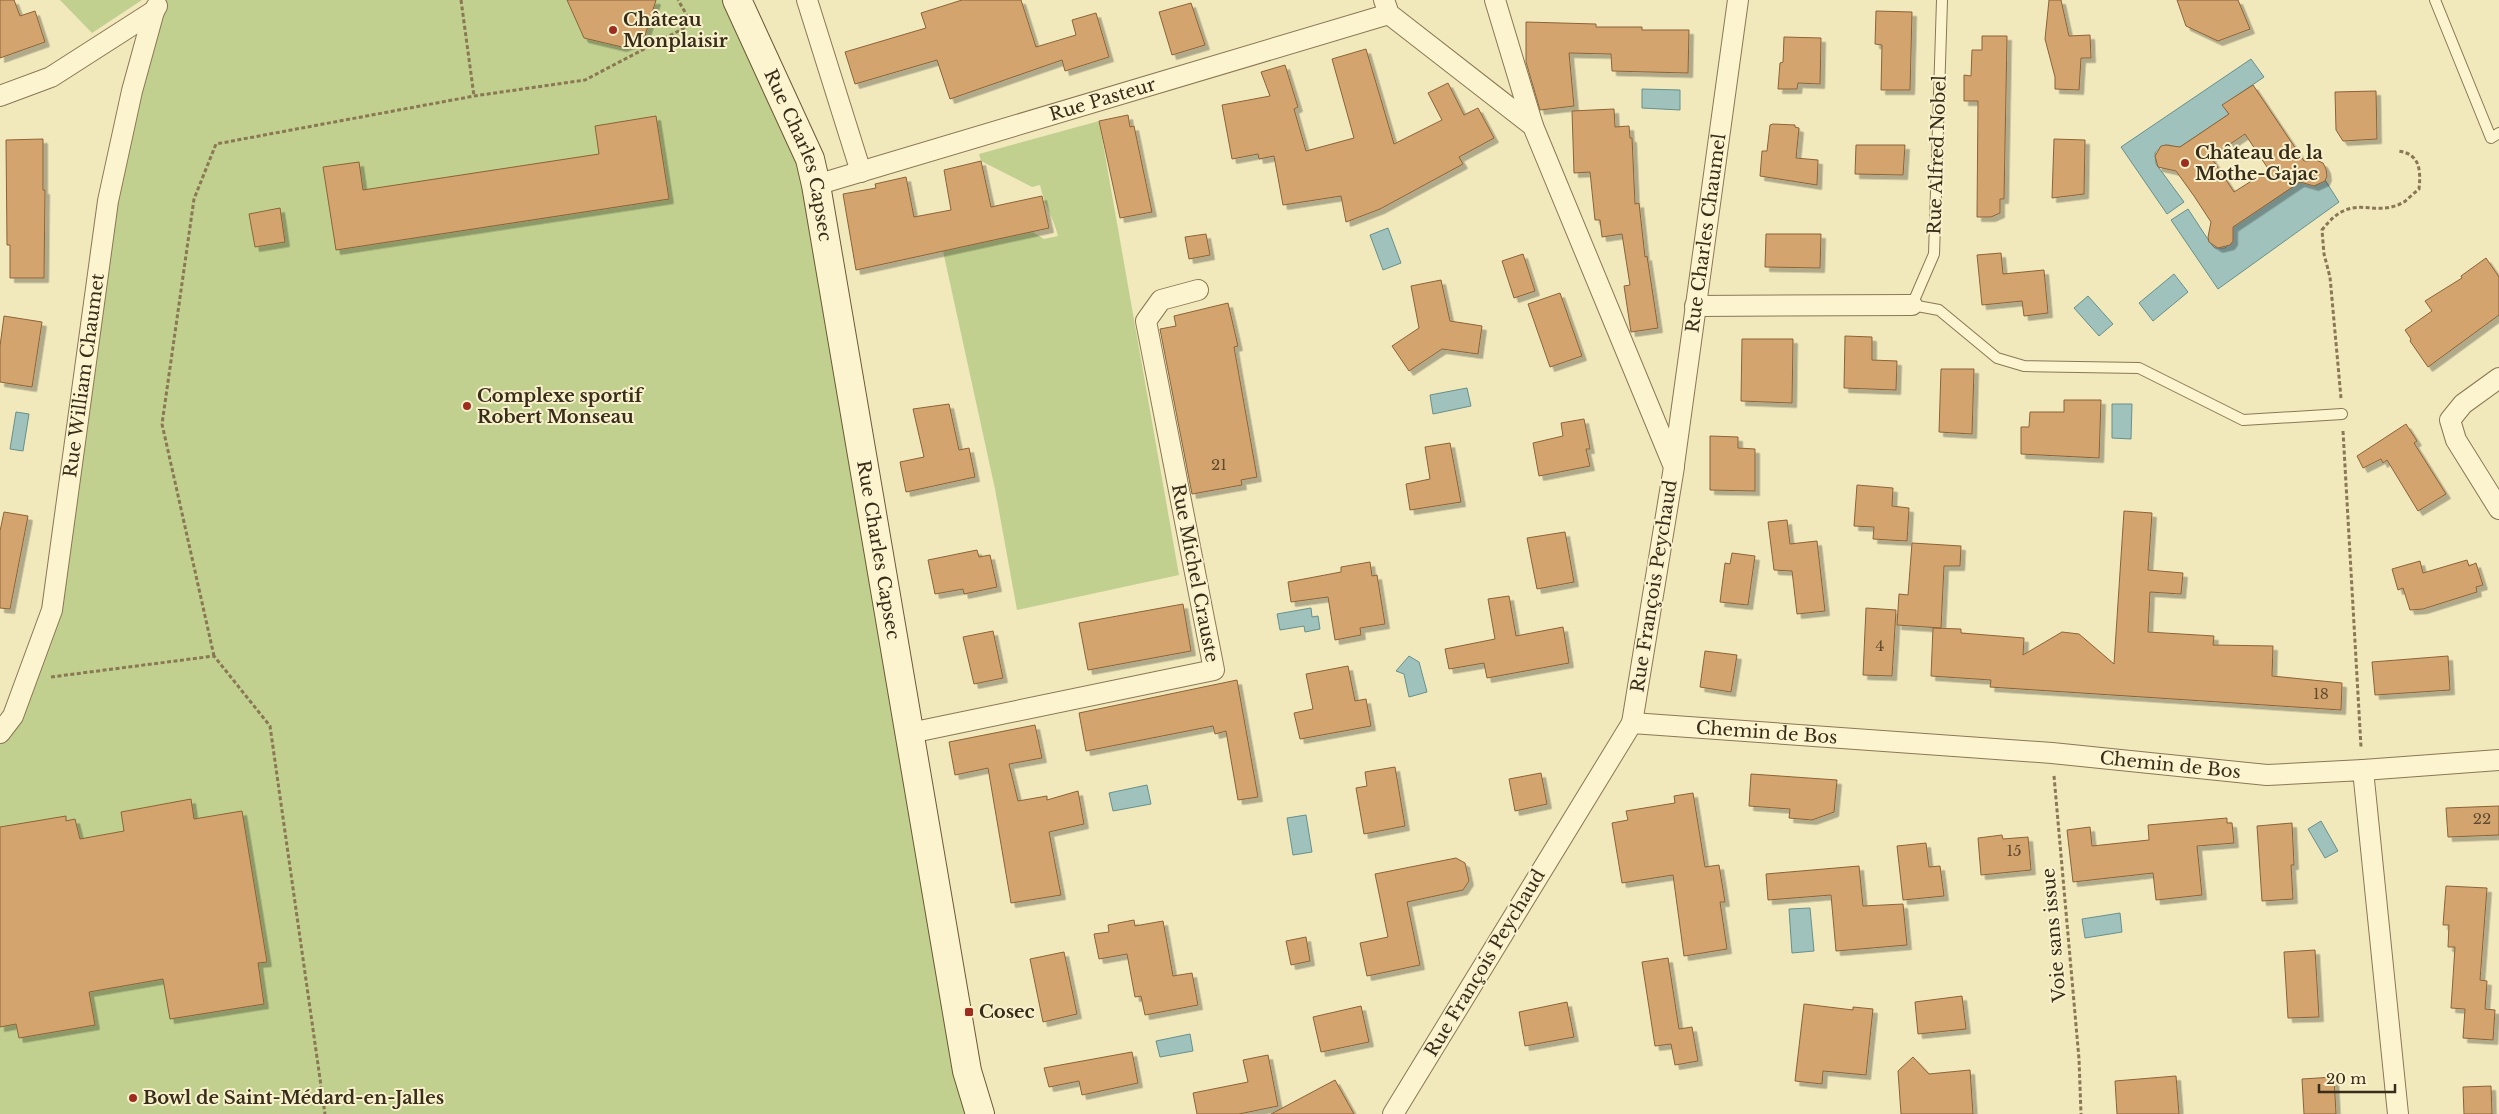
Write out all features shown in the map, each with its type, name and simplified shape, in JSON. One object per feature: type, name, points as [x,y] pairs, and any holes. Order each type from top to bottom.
[{"type":"street","name":"Rue Charles Capsec","points":[[737,0],[810,159],[816,185],[967,1071],[980,1114]]},
{"type":"street","points":[[807,0],[861,172]]},
{"type":"street","points":[[1495,0],[1533,126]]},
{"type":"street","name":"Rue Charles Chaumel","points":[[1674,467],[1738,0]]},
{"type":"street","points":[[0,96],[51,77],[157,6]]},
{"type":"street","name":"Rue William Chaumet","points":[[0,733],[13,716],[52,610],[108,201],[132,91],[157,6]]},
{"type":"street","name":"Rue Pasteur","points":[[816,185],[1386,7]]},
{"type":"street","name":"Rue François Peychaud","points":[[1386,7],[1533,126],[1674,467],[1632,723],[1392,1114]]},
{"type":"street","name":"Rue Michel Crauste","points":[[910,733],[1214,670],[1146,321],[1161,300],[1198,290]]},
{"type":"street","points":[[1695,306],[1912,305]]},
{"type":"street","points":[[2499,378],[2463,404],[2450,420],[2456,440],[2499,508]]},
{"type":"street","name":"Chemin de Bos","points":[[1632,723],[2052,753],[2267,775],[2499,760]]},
{"type":"street","points":[[2363,770],[2398,1114]]},
{"type":"lane","name":"Rue Alfred Nobel","points":[[1912,305],[1934,254],[1942,0]]},
{"type":"lane","points":[[2435,0],[2491,138],[2499,133]]},
{"type":"lane","points":[[1912,305],[1939,310],[1997,358],[2024,366],[2139,368],[2243,420],[2342,414]]},
{"type":"path","points":[[461,0],[474,96]]},
{"type":"path","points":[[325,1114],[270,726],[214,656],[162,424],[194,199],[216,144],[474,96],[585,80],[692,24],[678,0]]},
{"type":"path","points":[[2363,770],[2342,414],[2330,277],[2324,254],[2322,230],[2330,219],[2342,209],[2385,207],[2403,203],[2420,189],[2418,163],[2411,155],[2397,151]]},
{"type":"path","points":[[27,677],[58,677],[214,656]]},
{"type":"path","name":"Voie sans issue","points":[[2052,753],[2079,1059],[2081,1114]]},
{"type":"green space","points":[[60,0],[142,0],[92,33]]},
{"type":"green space","name":"Complexe sportif Robert Monseau","points":[[159,0],[737,0],[810,159],[980,1114],[0,1114],[0,733],[52,610],[108,201]]},
{"type":"green space","points":[[1099,121],[1179,575],[1017,610],[995,489],[943,251],[1031,231],[1044,239],[1058,236],[1040,185],[1032,187],[981,161],[979,154]]},
{"type":"water","points":[[2251,59],[2264,77],[2223,105],[2229,114],[2177,149],[2165,145],[2155,153],[2156,164],[2184,202],[2167,214],[2121,147]]},
{"type":"water","points":[[1642,89],[1680,90],[1680,110],[1642,108]]},
{"type":"water","points":[[2303,180],[2315,186],[2325,180],[2339,202],[2218,289],[2171,220],[2188,209],[2211,244],[2215,248],[2225,248],[2233,240],[2231,228]]},
{"type":"water","points":[[1388,228],[1401,263],[1383,270],[1370,235]]},
{"type":"water","points":[[2174,274],[2188,292],[2153,321],[2139,303]]},
{"type":"water","points":[[2088,296],[2113,324],[2099,336],[2074,308]]},
{"type":"water","points":[[1467,388],[1471,406],[1433,414],[1430,395]]},
{"type":"water","points":[[2112,404],[2132,404],[2131,439],[2112,438]]},
{"type":"water","points":[[16,412],[29,414],[23,451],[10,449]]},
{"type":"water","points":[[1311,608],[1312,617],[1318,616],[1320,629],[1305,632],[1304,626],[1280,630],[1277,614]]},
{"type":"water","points":[[1409,656],[1419,662],[1427,692],[1409,697],[1404,674],[1396,671]]},
{"type":"water","points":[[1147,785],[1151,804],[1113,811],[1109,793]]},
{"type":"water","points":[[1306,815],[1312,852],[1293,855],[1287,818]]},
{"type":"water","points":[[2321,821],[2338,851],[2325,858],[2308,829]]},
{"type":"water","points":[[1810,908],[1814,951],[1792,953],[1789,909]]},
{"type":"water","points":[[2120,913],[2122,932],[2085,938],[2082,919]]},
{"type":"water","points":[[1190,1034],[1193,1051],[1160,1057],[1156,1041]]},
{"type":"building","points":[[0,0],[14,0],[20,16],[35,11],[45,42],[0,58]]},
{"type":"building","name":"Château Monplaisir","points":[[567,0],[656,0],[644,39],[622,47],[584,38]]},
{"type":"building","points":[[962,0],[1021,0],[1036,47],[1076,35],[1072,20],[1096,13],[1109,57],[1065,71],[1062,60],[950,99],[937,60],[855,84],[845,52],[926,28],[921,13]]},
{"type":"building","points":[[2049,0],[2061,0],[2069,36],[2090,35],[2091,58],[2081,58],[2079,90],[2055,89],[2055,77],[2045,39]]},
{"type":"building","points":[[2177,0],[2238,0],[2250,29],[2218,41],[2186,26]]},
{"type":"building","points":[[1191,3],[1205,45],[1172,55],[1159,12]]},
{"type":"building","points":[[1876,11],[1912,12],[1910,90],[1881,90],[1882,45],[1875,44]]},
{"type":"building","points":[[1526,22],[1596,24],[1596,27],[1642,27],[1642,30],[1689,30],[1688,73],[1612,71],[1611,54],[1569,53],[1574,106],[1540,110],[1526,62]]},
{"type":"building","points":[[1982,36],[2007,36],[2004,199],[2000,199],[2000,213],[1991,217],[1977,217],[1978,101],[1964,101],[1964,75],[1971,76],[1972,50],[1982,50]]},
{"type":"building","points":[[1784,37],[1821,38],[1820,84],[1798,83],[1797,89],[1778,89],[1780,63],[1783,62]]},
{"type":"building","points":[[1366,49],[1394,144],[1442,120],[1428,93],[1448,83],[1464,115],[1478,108],[1494,138],[1459,157],[1463,164],[1380,209],[1346,222],[1341,196],[1283,205],[1274,156],[1259,159],[1258,154],[1232,159],[1222,105],[1270,96],[1261,72],[1285,65],[1298,107],[1294,109],[1306,151],[1354,138],[1332,59]]},
{"type":"building","name":"Château de la Mothe-Gajac","points":[[2253,85],[2304,161],[2316,160],[2323,163],[2327,176],[2325,181],[2314,186],[2300,182],[2233,227],[2233,241],[2230,245],[2218,248],[2209,242],[2211,222],[2194,196],[2176,171],[2158,167],[2155,156],[2161,146],[2180,147],[2229,114],[2222,105]],"holes":[[[2245,134],[2269,170],[2234,192],[2211,157]]]},
{"type":"building","points":[[2376,91],[2377,139],[2343,141],[2336,130],[2335,92]]},
{"type":"building","points":[[1614,109],[1615,127],[1629,126],[1630,138],[1632,138],[1635,204],[1639,203],[1645,257],[1647,256],[1658,328],[1631,332],[1624,286],[1630,285],[1622,234],[1602,237],[1600,220],[1595,220],[1590,172],[1574,173],[1572,111]]},
{"type":"building","points":[[1128,115],[1130,127],[1134,126],[1152,212],[1120,218],[1099,121]]},
{"type":"building","points":[[656,116],[669,199],[336,250],[323,167],[359,162],[363,190],[599,154],[595,126]]},
{"type":"building","points":[[1770,125],[1795,125],[1795,127],[1799,128],[1796,158],[1818,160],[1817,185],[1760,176],[1762,151],[1767,151]]},
{"type":"building","points":[[43,139],[43,190],[45,190],[44,278],[10,278],[10,245],[7,245],[6,140]]},
{"type":"building","points":[[2054,139],[2085,140],[2084,194],[2052,198]]},
{"type":"building","points":[[1856,145],[1905,145],[1903,175],[1855,174]]},
{"type":"building","points":[[981,161],[991,207],[1042,196],[1049,228],[856,270],[843,194],[876,188],[875,184],[906,177],[914,217],[951,210],[944,170]]},
{"type":"building","points":[[280,208],[285,242],[255,247],[249,214]]},
{"type":"building","points":[[1206,234],[1210,255],[1189,259],[1185,237]]},
{"type":"building","points":[[1766,234],[1821,234],[1820,268],[1765,267]]},
{"type":"building","points":[[2001,253],[2003,274],[2044,270],[2048,313],[2024,316],[2022,301],[1982,305],[1977,255]]},
{"type":"building","points":[[1523,254],[1535,291],[1514,298],[1502,261]]},
{"type":"building","points":[[2486,258],[2499,277],[2499,315],[2428,367],[2410,341],[2411,339],[2405,330],[2432,311],[2425,301],[2462,278],[2461,276]]},
{"type":"building","points":[[1441,280],[1450,321],[1482,326],[1478,354],[1442,349],[1409,371],[1392,346],[1419,328],[1411,286]]},
{"type":"building","points":[[1560,293],[1582,356],[1550,367],[1528,304]]},
{"type":"building","points":[[1228,303],[1238,346],[1234,347],[1257,477],[1241,480],[1242,485],[1192,494],[1160,329],[1176,326],[1174,316]]},
{"type":"building","points":[[4,316],[42,322],[32,387],[0,382],[0,346]]},
{"type":"building","points":[[1845,336],[1872,337],[1872,360],[1897,361],[1896,390],[1844,388]]},
{"type":"building","points":[[1742,339],[1793,339],[1792,403],[1741,401]]},
{"type":"building","points":[[1941,369],[1974,369],[1972,434],[1939,432]]},
{"type":"building","points":[[2064,400],[2101,400],[2099,458],[2021,454],[2021,427],[2029,427],[2030,412],[2064,412]]},
{"type":"building","points":[[949,404],[959,450],[969,448],[975,477],[906,492],[900,462],[924,457],[913,409]]},
{"type":"building","points":[[1584,419],[1590,449],[1586,449],[1590,466],[1539,476],[1533,443],[1563,436],[1561,423]]},
{"type":"building","points":[[2406,424],[2417,441],[2414,443],[2446,494],[2418,511],[2387,460],[2383,463],[2381,459],[2363,468],[2357,456]]},
{"type":"building","points":[[1710,436],[1738,437],[1738,448],[1755,449],[1755,491],[1710,490]]},
{"type":"building","points":[[1450,443],[1461,502],[1410,510],[1406,484],[1430,479],[1425,447]]},
{"type":"building","points":[[1857,485],[1893,488],[1892,506],[1909,508],[1907,541],[1873,539],[1874,527],[1854,526]]},
{"type":"building","points":[[2124,511],[2152,513],[2148,570],[2183,573],[2181,594],[2150,592],[2148,632],[2214,636],[2213,645],[2273,646],[2272,676],[2342,683],[2341,710],[1990,687],[1991,680],[1931,676],[1933,628],[1961,629],[1961,633],[2024,638],[2023,655],[2062,632],[2079,634],[2114,664]]},
{"type":"building","points":[[4,512],[28,516],[10,609],[0,608],[0,531]]},
{"type":"building","points":[[1787,520],[1790,544],[1817,541],[1825,611],[1797,614],[1792,571],[1774,570],[1768,522]]},
{"type":"building","points":[[1565,532],[1574,582],[1537,589],[1527,538]]},
{"type":"building","points":[[1912,543],[1961,546],[1960,566],[1944,566],[1941,628],[1897,625],[1899,594],[1908,595]]},
{"type":"building","points":[[977,550],[979,557],[990,555],[997,587],[964,594],[963,589],[935,594],[928,560]]},
{"type":"building","points":[[1732,553],[1755,556],[1748,605],[1720,602],[1725,563],[1730,564]]},
{"type":"building","points":[[2467,560],[2469,566],[2476,563],[2483,585],[2476,587],[2477,592],[2423,609],[2410,610],[2403,588],[2398,590],[2392,569],[2420,561],[2423,573]]},
{"type":"building","points":[[1370,562],[1372,576],[1377,575],[1385,624],[1360,628],[1361,635],[1335,640],[1328,597],[1291,602],[1288,582],[1341,572],[1341,567]]},
{"type":"building","points":[[1509,596],[1516,636],[1563,627],[1569,663],[1487,678],[1484,663],[1449,669],[1445,649],[1495,639],[1488,599]]},
{"type":"building","points":[[1183,604],[1191,651],[1088,670],[1079,623]]},
{"type":"building","points":[[1866,608],[1896,610],[1892,676],[1863,675]]},
{"type":"building","points":[[993,631],[1003,678],[974,684],[963,637]]},
{"type":"building","points":[[1705,651],[1737,655],[1731,692],[1700,687]]},
{"type":"building","points":[[2448,656],[2450,690],[2375,695],[2372,662]]},
{"type":"building","points":[[1348,666],[1355,701],[1366,699],[1371,726],[1300,739],[1294,713],[1313,709],[1306,674]]},
{"type":"building","points":[[1237,680],[1258,797],[1238,800],[1226,731],[1215,734],[1213,726],[1086,751],[1079,713]]},
{"type":"building","points":[[1035,725],[1042,758],[1009,764],[1018,801],[1047,796],[1047,800],[1078,791],[1084,824],[1049,832],[1061,895],[1011,903],[988,768],[955,775],[949,742]]},
{"type":"building","points":[[1395,767],[1405,826],[1364,834],[1356,788],[1367,786],[1365,772]]},
{"type":"building","points":[[1541,773],[1547,804],[1515,811],[1509,779]]},
{"type":"building","points":[[1751,774],[1837,780],[1834,812],[1812,820],[1789,818],[1790,809],[1749,806]]},
{"type":"building","points":[[1693,793],[1705,867],[1719,865],[1725,902],[1720,902],[1727,949],[1684,956],[1673,875],[1622,883],[1612,823],[1628,820],[1626,811],[1675,803],[1674,796]]},
{"type":"building","points":[[191,799],[194,819],[242,811],[267,962],[258,963],[264,1004],[170,1019],[163,979],[89,992],[95,1025],[19,1038],[16,1024],[0,1027],[0,827],[66,816],[66,821],[75,819],[80,839],[124,831],[121,812]]},
{"type":"building","points":[[2499,806],[2499,835],[2448,837],[2446,808]]},
{"type":"building","points":[[2227,818],[2227,823],[2232,823],[2234,843],[2197,846],[2202,895],[2156,900],[2153,873],[2073,882],[2067,830],[2090,827],[2092,846],[2149,840],[2148,825]]},
{"type":"building","points":[[2292,823],[2294,865],[2291,865],[2293,899],[2262,901],[2257,826]]},
{"type":"building","points":[[2002,835],[2003,839],[2028,837],[2031,870],[1981,875],[1978,838]]},
{"type":"building","points":[[1926,843],[1929,867],[1940,866],[1944,896],[1903,900],[1897,846]]},
{"type":"building","points":[[1456,858],[1465,863],[1469,881],[1463,890],[1407,902],[1420,965],[1367,976],[1360,943],[1388,937],[1375,874]]},
{"type":"building","points":[[1859,866],[1863,906],[1903,904],[1907,945],[1836,951],[1831,895],[1768,900],[1766,874]]},
{"type":"building","points":[[2446,886],[2487,888],[2480,980],[2487,981],[2485,1009],[2495,1010],[2493,1040],[2463,1038],[2465,1009],[2451,1008],[2455,947],[2448,947],[2449,925],[2443,925]]},
{"type":"building","points":[[1134,920],[1135,926],[1163,921],[1173,976],[1192,973],[1198,1005],[1145,1015],[1141,996],[1135,997],[1127,954],[1099,959],[1094,934],[1109,932],[1108,925]]},
{"type":"building","points":[[1306,937],[1310,961],[1291,965],[1286,941]]},
{"type":"building","points":[[2315,950],[2319,1017],[2288,1018],[2284,952]]},
{"type":"building","points":[[1064,952],[1077,1014],[1043,1022],[1030,959]]},
{"type":"building","points":[[1668,958],[1679,1029],[1692,1027],[1698,1061],[1675,1065],[1671,1044],[1655,1046],[1642,962]]},
{"type":"building","points":[[1962,996],[1966,1029],[1918,1034],[1915,1002]]},
{"type":"building","points":[[1567,1002],[1574,1037],[1525,1046],[1519,1012]]},
{"type":"building","points":[[1804,1004],[1853,1010],[1853,1007],[1873,1009],[1866,1075],[1823,1071],[1822,1084],[1795,1081]]},
{"type":"building","points":[[1361,1006],[1369,1042],[1321,1052],[1313,1017]]},
{"type":"building","points":[[1132,1052],[1138,1083],[1082,1095],[1079,1081],[1049,1087],[1044,1068]]},
{"type":"building","points":[[1268,1055],[1278,1106],[1239,1114],[1197,1114],[1193,1093],[1248,1082],[1243,1060]]},
{"type":"building","points":[[1913,1057],[1929,1074],[1970,1070],[1973,1114],[1901,1114],[1898,1071]]},
{"type":"building","points":[[2176,1076],[2179,1114],[2117,1114],[2115,1081]]},
{"type":"building","points":[[2334,1077],[2336,1114],[2304,1114],[2302,1079]]},
{"type":"building","points":[[1335,1080],[1354,1114],[1271,1114]]},
{"type":"building","points":[[2491,1086],[2492,1114],[2464,1114],[2463,1087]]},
{"type":"place","name":"Château Monplaisir","points":[[613,30]]},
{"type":"place","name":"Château de la Mothe-Gajac","points":[[2185,163]]},
{"type":"place","name":"Complexe sportif Robert Monseau","points":[[467,406]]},
{"type":"place","name":"Cosec","points":[[969,1012]]},
{"type":"place","name":"Bowl de Saint-Médard-en-Jalles","points":[[133,1098]]}]
